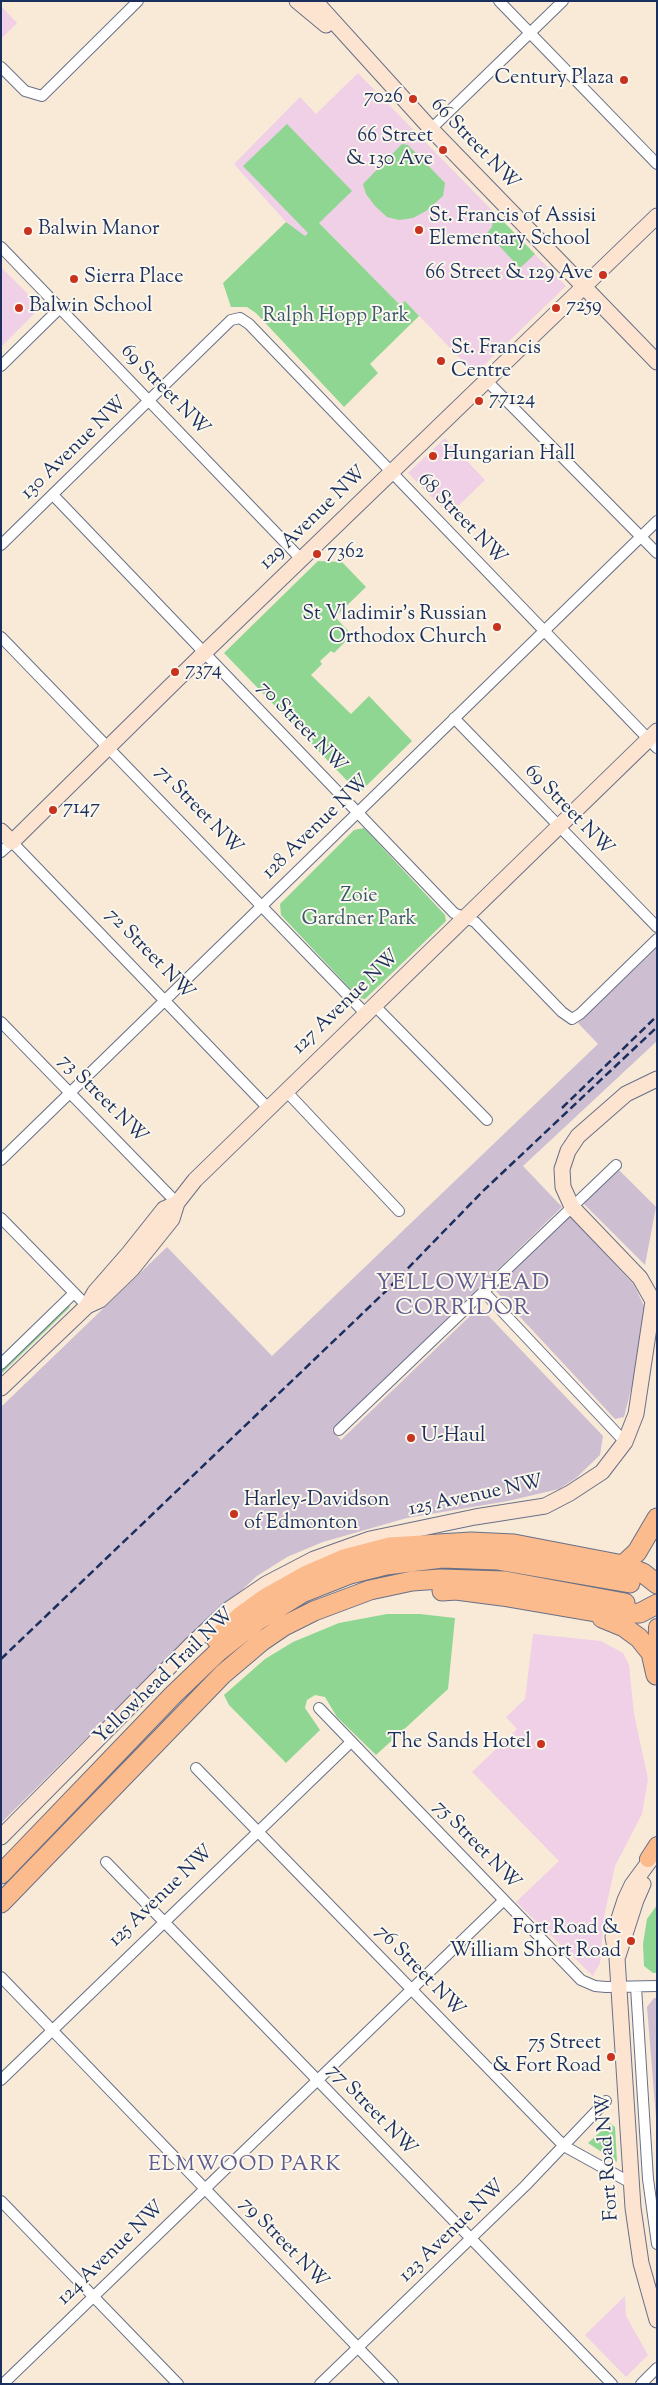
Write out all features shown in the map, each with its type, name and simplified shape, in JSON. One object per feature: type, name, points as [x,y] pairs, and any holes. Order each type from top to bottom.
[{"type":"highway","points":[[622,1565],[636,1552],[657,1518]]},
{"type":"highway","points":[[173,1695],[214,1640],[241,1616],[266,1598],[344,1559],[390,1547],[471,1542],[514,1544],[622,1565],[643,1573],[657,1584]]},
{"type":"highway","name":"Yellowhead Trail NW","points":[[1,1874],[173,1695],[218,1651],[281,1605],[328,1582],[386,1565],[442,1558],[497,1560],[630,1583]]},
{"type":"highway","points":[[607,1614],[627,1608],[636,1593],[636,1582],[622,1565]]},
{"type":"highway","name":"Yellowhead Trail NW","points":[[1,1904],[188,1709],[243,1656],[284,1626],[314,1611],[370,1590],[412,1581],[476,1578],[504,1581],[625,1603]]},
{"type":"highway","points":[[188,1709],[290,1634],[331,1614],[360,1604],[418,1593],[456,1590],[607,1614],[640,1613],[657,1604]]},
{"type":"highway","points":[[582,1610],[624,1627],[639,1638],[651,1653],[656,1676]]},
{"type":"highway","points":[[1,1909],[38,1865]]},
{"type":"main road","points":[[657,1626],[657,1681]]},
{"type":"main road","points":[[654,1859],[657,1845]]},
{"type":"street","points":[[1,67],[25,91],[42,96],[138,1]]},
{"type":"street","name":"66 Street NW","points":[[297,1],[368,62]]},
{"type":"street","name":"66 Street NW","points":[[315,1],[368,62],[431,129],[657,362]]},
{"type":"street","points":[[499,1],[657,164]]},
{"type":"street","points":[[431,129],[563,1]]},
{"type":"street","name":"129 Avenue NW","points":[[5,842],[108,748],[657,216]]},
{"type":"street","name":"69 Street NW","points":[[1,247],[301,559]]},
{"type":"street","points":[[1,366],[60,308]]},
{"type":"street","name":"130 Avenue NW","points":[[1,545],[231,320],[240,318]]},
{"type":"street","name":"68 Street NW","points":[[240,318],[249,324],[391,473],[654,739]]},
{"type":"street","points":[[486,380],[657,553]]},
{"type":"street","name":"70 Street NW","points":[[53,495],[454,913],[475,922],[562,1012],[572,1019],[580,1014],[657,938]]},
{"type":"street","name":"128 Avenue NW","points":[[1,1160],[657,521]]},
{"type":"street","name":"71 Street NW","points":[[1,637],[262,906],[487,1120]]},
{"type":"street","name":"69 Street NW","points":[[454,718],[657,928]]},
{"type":"street","name":"127 Avenue NW","points":[[1,1388],[87,1306],[100,1300],[132,1269],[172,1219],[177,1203],[195,1180],[558,826],[654,739]]},
{"type":"street","name":"72 Street NW","points":[[5,842],[165,1000],[268,1108]]},
{"type":"street","name":"73 Street NW","points":[[1,1022],[177,1203]]},
{"type":"street","points":[[572,1207],[565,1194],[562,1177],[565,1160],[573,1142],[614,1103],[640,1085],[657,1079]]},
{"type":"street","points":[[286,1091],[399,1211]]},
{"type":"street","points":[[339,1430],[616,1164]]},
{"type":"street","name":"125 Avenue NW","points":[[1,1837],[190,1646],[228,1610],[266,1584],[314,1559],[370,1539],[475,1517],[545,1506],[570,1493],[602,1472],[625,1442],[633,1424],[640,1394],[653,1310],[650,1292],[640,1278],[572,1207]]},
{"type":"street","points":[[1,1218],[87,1306]]},
{"type":"street","points":[[484,1292],[625,1442]]},
{"type":"street","points":[[1,1364],[74,1293]]},
{"type":"street","name":"75 Street NW","points":[[319,1708],[581,1980],[595,1986],[619,1988],[657,1986]]},
{"type":"street","name":"125 Avenue NW","points":[[1,2080],[351,1742]]},
{"type":"street","name":"76 Street NW","points":[[196,1768],[564,2146],[631,2183]]},
{"type":"street","name":"Fort Road NW","points":[[654,1859],[632,1885],[617,1921],[613,1938],[617,1958],[631,2183],[642,2263],[657,2320]]},
{"type":"street","name":"77 Street NW","points":[[106,1862],[316,2081],[612,2384]]},
{"type":"street","name":"124 Avenue NW","points":[[3,2384],[504,1900]]},
{"type":"street","name":"79 Street NW","points":[[1,1977],[393,2384]]},
{"type":"street","points":[[636,1987],[648,2179],[657,2244]]},
{"type":"street","name":"123 Avenue NW","points":[[320,2384],[564,2146],[570,2137],[606,2101]]},
{"type":"street","points":[[1,2201],[178,2384]]},
{"type":"street","points":[[641,2384],[657,2368]]},
{"type":"shaded area","points":[[1,6],[17,23],[1,39]]},
{"type":"shaded area","name":"St. Francis of Assisi Elementary School","points":[[358,73],[566,286],[475,374],[405,301],[400,305],[319,223],[305,237],[286,222],[234,164],[300,97],[316,114]]},
{"type":"shaded area","name":"Balwin School","points":[[1,267],[37,303],[35,313],[1,347]]},
{"type":"shaded area","points":[[445,438],[485,480],[449,515],[408,473]]},
{"type":"shaded area","points":[[657,948],[657,1041],[523,1166],[562,1207],[332,1430],[341,1440],[472,1314],[483,1310],[603,1436],[600,1455],[576,1478],[559,1489],[508,1501],[407,1518],[323,1542],[287,1557],[257,1576],[159,1666],[1,1823],[1,1407],[167,1247],[272,1356],[598,1044],[578,1023]]},
{"type":"shaded area","points":[[618,1169],[656,1207],[645,1265],[583,1203]]},
{"type":"shaded area","points":[[570,1216],[634,1285],[646,1310],[640,1354],[624,1417],[615,1419],[494,1289]]},
{"type":"shaded area","points":[[533,1634],[601,1641],[623,1653],[629,1665],[634,1714],[648,1779],[642,1814],[615,1866],[604,1917],[600,1963],[593,1976],[516,1902],[559,1861],[472,1772],[517,1729],[506,1717],[525,1699]]},
{"type":"shaded area","points":[[654,1998],[657,1998],[657,2130],[647,2007]]},
{"type":"shaded area","points":[[625,2296],[626,2316],[648,2355],[626,2377],[585,2335]]},
{"type":"green space","name":"Ralph Hopp Park","points":[[287,124],[352,191],[319,223],[400,305],[405,301],[419,316],[370,364],[378,373],[344,407],[256,313],[247,307],[231,307],[223,283],[286,222],[305,236],[308,233],[243,166]]},
{"type":"green space","points":[[402,144],[408,145],[445,183],[443,196],[426,211],[413,218],[399,220],[387,217],[375,206],[366,194],[363,184]]},
{"type":"green space","points":[[498,216],[535,254],[520,268],[487,233],[492,227],[493,218]]},
{"type":"green space","points":[[318,561],[342,562],[366,587],[335,617],[352,635],[334,653],[331,651],[320,661],[322,664],[311,675],[351,714],[369,696],[412,741],[359,793],[224,653]]},
{"type":"green space","name":"Zoie Gardner Park","points":[[364,828],[445,915],[446,921],[365,999],[359,998],[281,915],[280,904],[354,830]]},
{"type":"green space","points":[[67,1305],[70,1306],[69,1308],[1,1374],[1,1369]]},
{"type":"green space","points":[[387,1614],[420,1614],[455,1618],[448,1689],[376,1755],[337,1717],[325,1697],[315,1695],[307,1700],[305,1708],[320,1730],[286,1763],[229,1705],[224,1695],[265,1659],[293,1642],[339,1623]]},
{"type":"green space","points":[[657,1905],[657,1973],[653,1973],[644,1966],[643,1944],[647,1919]]},
{"type":"green space","points":[[610,2123],[615,2127],[617,2162],[588,2143]]},
{"type":"railway","points":[[562,1108],[657,1016]]},
{"type":"railway","points":[[1,1659],[386,1291],[482,1192],[657,1027]]},
{"type":"place","name":"Century Plaza","points":[[624,80]]},
{"type":"place","name":"7026","points":[[413,99]]},
{"type":"place","name":"66 Street & 130 Ave","points":[[443,150]]},
{"type":"place","name":"St. Francis of Assisi Elementary School","points":[[419,230]]},
{"type":"place","name":"Balwin Manor","points":[[28,231]]},
{"type":"place","name":"66 Street & 129 Ave","points":[[603,275]]},
{"type":"place","name":"Sierra Place","points":[[74,279]]},
{"type":"place","name":"Balwin School","points":[[19,308]]},
{"type":"place","name":"7259","points":[[556,308]]},
{"type":"place","name":"St. Francis Centre","points":[[441,361]]},
{"type":"place","name":"77124","points":[[479,401]]},
{"type":"place","name":"Hungarian Hall","points":[[433,456]]},
{"type":"place","name":"7362","points":[[317,554]]},
{"type":"place","name":"St Vladimir's Russian Orthodox Church","points":[[497,627]]},
{"type":"place","name":"7374","points":[[175,672]]},
{"type":"place","name":"7147","points":[[53,810]]},
{"type":"place","name":"U-Haul","points":[[411,1438]]},
{"type":"place","name":"Harley-Davidson of Edmonton","points":[[234,1514]]},
{"type":"place","name":"The Sands Hotel","points":[[541,1744]]},
{"type":"place","name":"Fort Road & William Short Road","points":[[631,1941]]},
{"type":"place","name":"75 Street & Fort Road","points":[[611,2057]]},
{"type":"district","name":"YELLOWHEAD CORRIDOR","points":[[463,1298]]},
{"type":"district","name":"ELMWOOD PARK","points":[[245,2166]]}]
